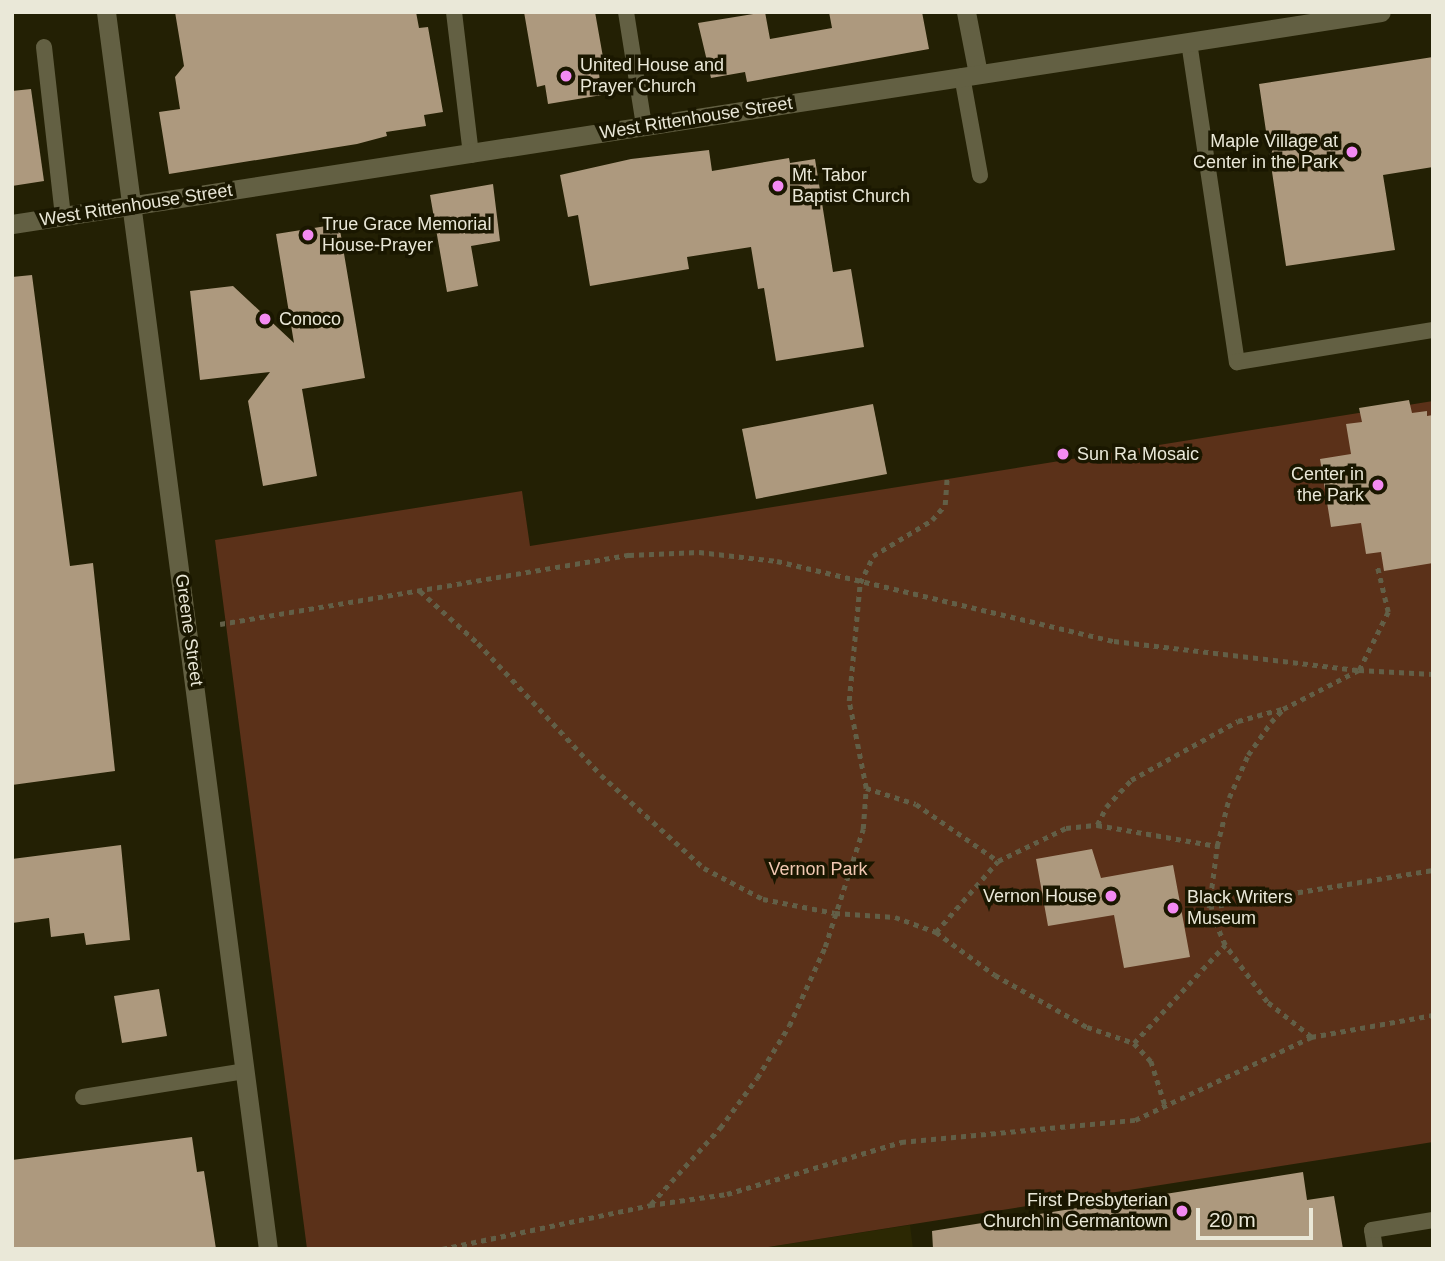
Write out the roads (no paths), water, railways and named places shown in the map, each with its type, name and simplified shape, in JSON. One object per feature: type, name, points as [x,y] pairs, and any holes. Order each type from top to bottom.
[{"type":"street","name":"Greene Street","points":[[106,12],[268,1249]]},
{"type":"street","points":[[966,12],[970,75]]},
{"type":"street","name":"West Rittenhouse Street","points":[[12,224],[1381,12]]},
{"type":"lane","points":[[454,12],[471,155]]},
{"type":"lane","points":[[626,12],[644,126]]},
{"type":"lane","points":[[1189,42],[1237,362],[1433,330]]},
{"type":"lane","points":[[44,47],[64,216]]},
{"type":"lane","points":[[970,75],[980,175]]},
{"type":"lane","points":[[83,1097],[246,1072]]},
{"type":"lane","points":[[1375,1249],[1372,1230],[1433,1220]]},
{"type":"place","name":"United House and Prayer Church","points":[[566,76]]},
{"type":"place","name":"Maple Village at Center in the Park","points":[[1352,152]]},
{"type":"place","name":"Mt. Tabor Baptist Church","points":[[778,186]]},
{"type":"place","name":"True Grace Memorial House-Prayer","points":[[308,235]]},
{"type":"place","name":"Conoco","points":[[265,319]]},
{"type":"place","name":"Sun Ra Mosaic","points":[[1063,454]]},
{"type":"place","name":"Center in the Park","points":[[1378,485]]},
{"type":"place","name":"Vernon House","points":[[1111,896]]},
{"type":"place","name":"Black Writers Museum","points":[[1173,908]]},
{"type":"place","name":"First Presbyterian Church in Germantown","points":[[1182,1211]]},
{"type":"park label","name":"Vernon Park","points":[[818,869]]}]
